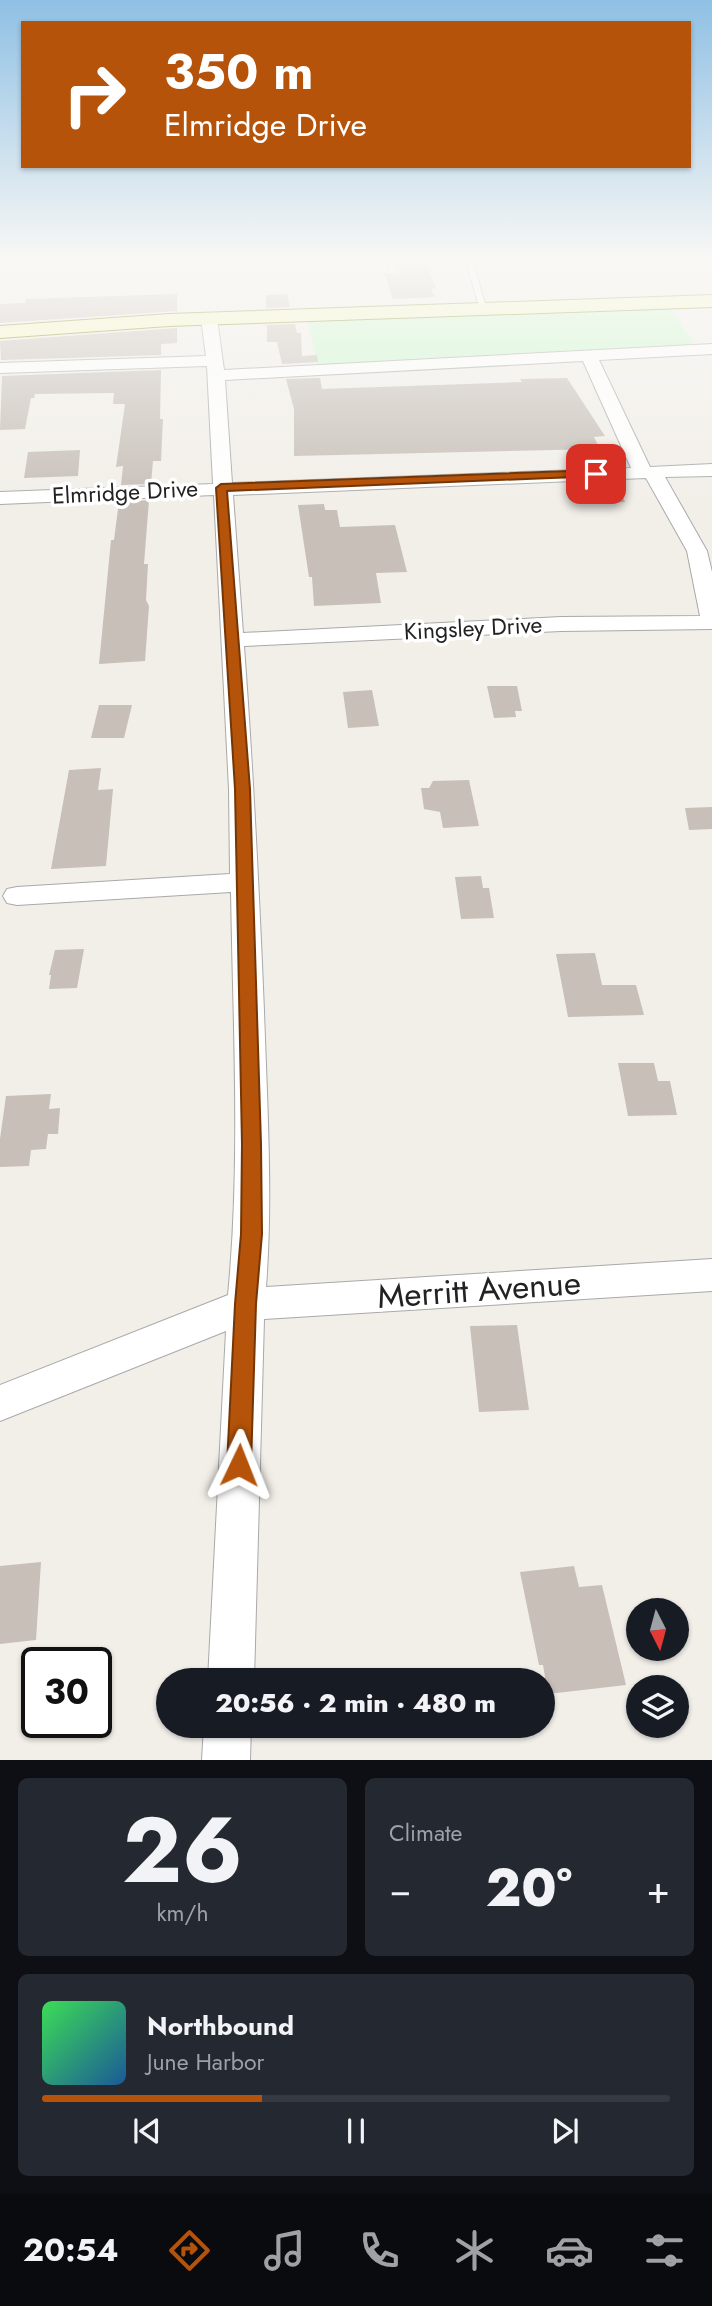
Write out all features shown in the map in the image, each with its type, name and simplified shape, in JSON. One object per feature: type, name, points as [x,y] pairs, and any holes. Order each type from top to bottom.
[{"type":"street","points":[[212,344],[243,789],[252,1144],[251,1234],[231,1668]]},
{"type":"street","points":[[0,368],[215,368],[712,349]]},
{"type":"street","points":[[588,355],[606,386],[621,428],[697,551],[712,622]]},
{"type":"street","name":"Elmridge Drive","points":[[0,498],[712,470]]},
{"type":"street","name":"Kingsley Drive","points":[[234,640],[561,624],[712,622]]},
{"type":"street","points":[[18,896],[244,882]]},
{"type":"street","name":"Merritt Avenue","points":[[246,1304],[712,1275]]},
{"type":"street","points":[[0,1403],[246,1304]]},
{"type":"street","points":[[226,1760],[227,1738]]},
{"type":"green space","points":[[313,344],[692,344],[318,367]]},
{"type":"building","points":[[0,344],[161,344],[161,355],[1,360]]},
{"type":"building","points":[[277,344],[301,344],[302,356],[317,355],[318,362],[282,364]]},
{"type":"building","points":[[161,370],[161,461],[153,461],[151,484],[121,485],[123,466],[116,467],[125,404],[113,404],[114,393],[35,394],[34,398],[31,398],[25,429],[0,430],[2,376]]},
{"type":"building","points":[[320,378],[322,389],[567,378],[605,436],[594,437],[600,449],[294,456],[294,409],[286,379]]},
{"type":"building","points":[[80,450],[78,476],[24,478],[28,452]]},
{"type":"building","points":[[616,482],[625,502],[592,503],[600,483]]},
{"type":"building","points":[[149,500],[144,564],[148,564],[146,600],[149,606],[145,661],[99,664],[111,540],[114,540],[119,502]]},
{"type":"building","points":[[324,504],[325,510],[337,510],[340,527],[395,525],[407,572],[376,573],[381,603],[314,606],[312,577],[309,577],[298,505]]},
{"type":"building","points":[[487,686],[517,686],[522,711],[515,711],[516,717],[494,718]]},
{"type":"building","points":[[372,690],[379,726],[348,728],[343,692]]},
{"type":"building","points":[[99,705],[132,705],[124,738],[91,738]]},
{"type":"building","points":[[101,768],[98,790],[113,789],[106,866],[51,869],[69,770]]},
{"type":"building","points":[[469,780],[479,826],[443,828],[440,812],[424,809],[421,788],[429,788],[433,781]]},
{"type":"building","points":[[712,807],[712,829],[689,830],[685,808]]},
{"type":"building","points":[[481,876],[483,888],[489,888],[494,918],[461,919],[455,877]]},
{"type":"building","points":[[84,949],[77,988],[49,989],[49,975],[55,950]]},
{"type":"building","points":[[595,953],[602,985],[636,985],[644,1015],[568,1017],[556,954]]},
{"type":"building","points":[[618,1063],[654,1063],[658,1081],[670,1081],[677,1115],[628,1116]]},
{"type":"building","points":[[51,1094],[49,1109],[60,1108],[58,1134],[48,1134],[46,1149],[31,1150],[29,1166],[0,1167],[0,1139],[6,1096]]},
{"type":"building","points":[[517,1325],[529,1410],[479,1412],[470,1326]]},
{"type":"building","points":[[41,1562],[36,1640],[0,1644],[0,1566]]},
{"type":"building","points":[[574,1566],[579,1587],[602,1585],[626,1685],[555,1693],[555,1668],[544,1668],[543,1665],[539,1665],[520,1572]]},
{"type":"route","points":[[239,1465],[251,1234],[252,1144],[243,789],[221,488],[596,474]]}]
